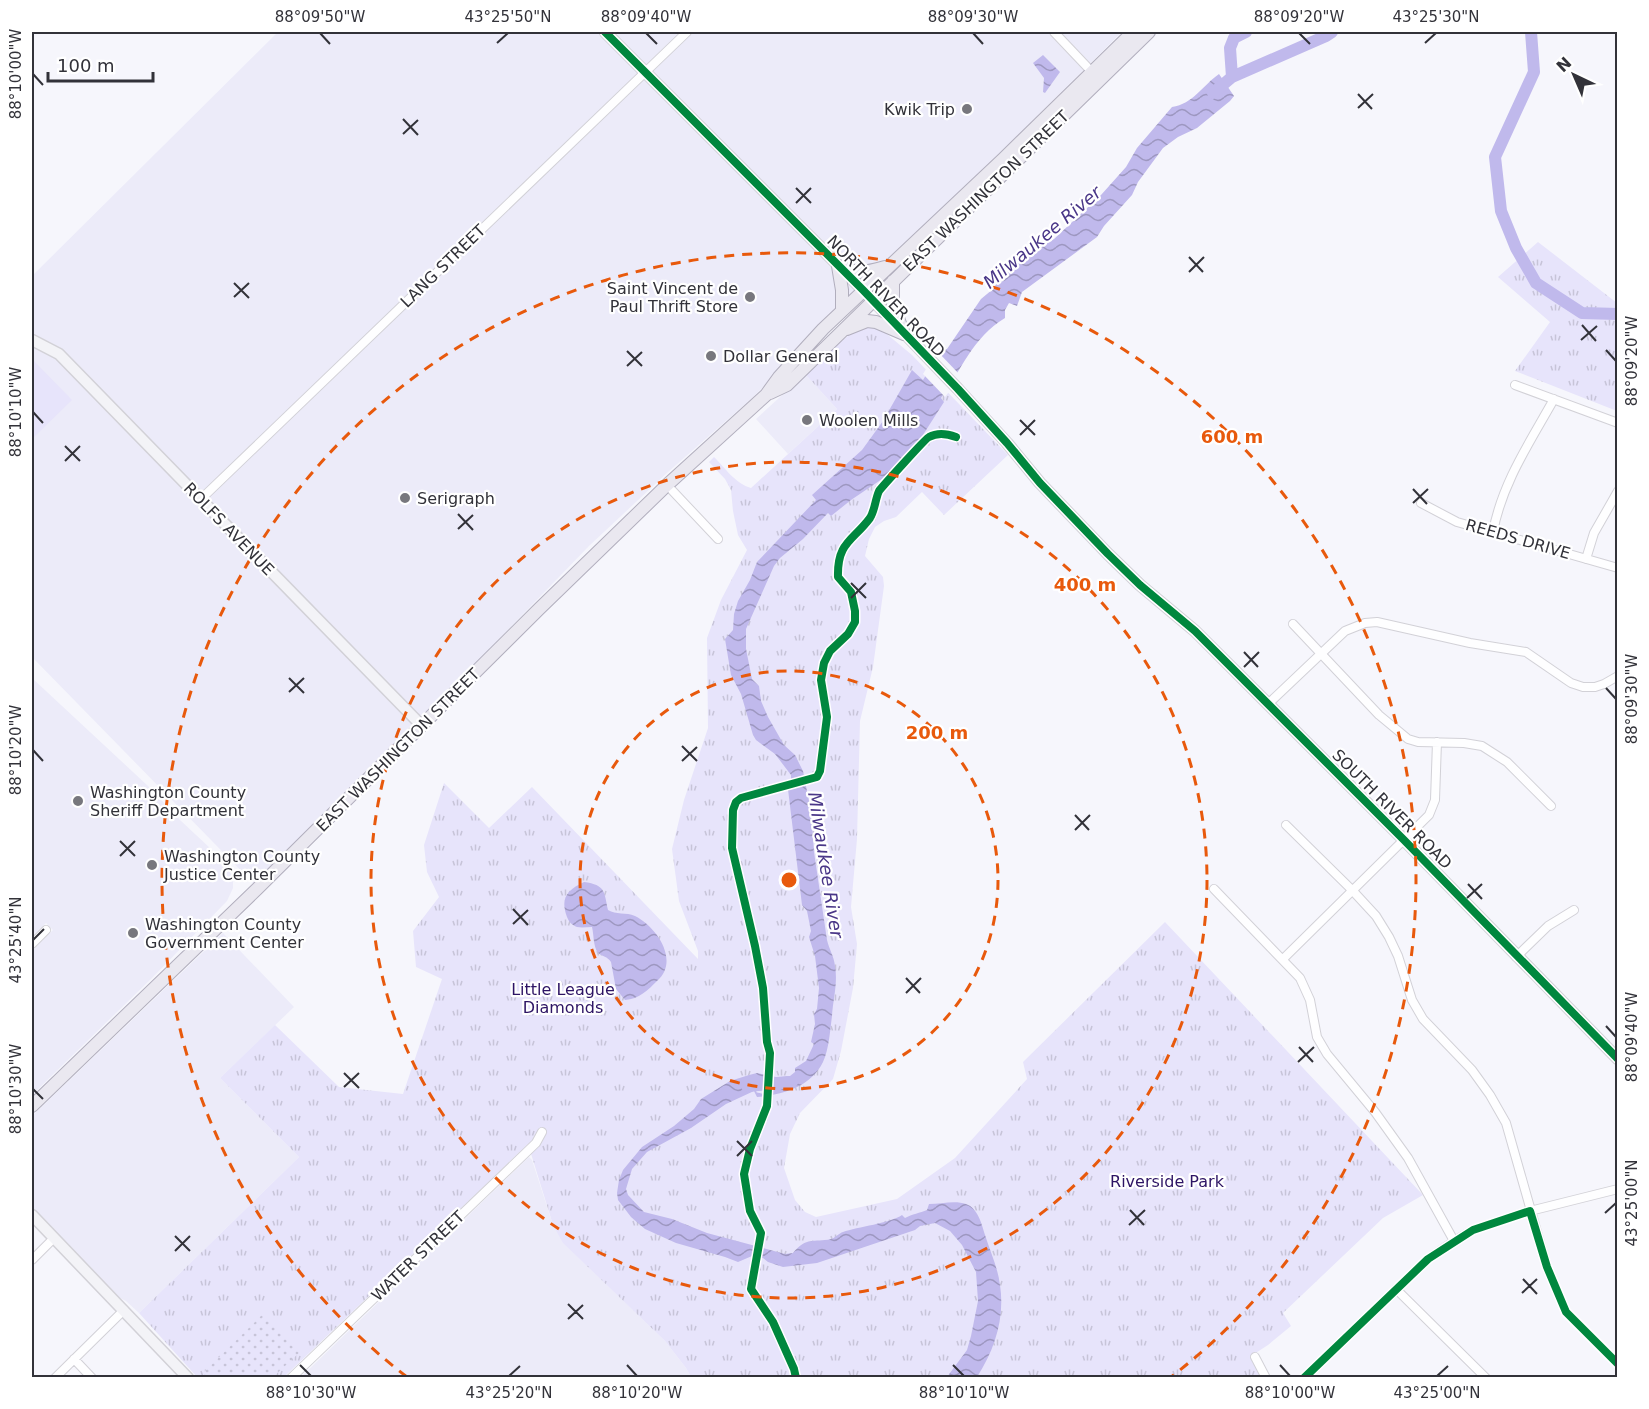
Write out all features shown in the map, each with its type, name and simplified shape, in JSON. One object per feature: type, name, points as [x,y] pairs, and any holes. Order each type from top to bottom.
[{"type":"main road","name":"EAST WASHINGTON STREET","points":[[32,1106],[180,964],[540,608],[667,485],[766,395],[779,377],[842,310],[1003,159],[1133,32]]},
{"type":"main road","name":"EAST WASHINGTON STREET","points":[[766,395],[787,384],[1149,32]]},
{"type":"main road","points":[[838,266],[854,273],[864,273],[889,266]]},
{"type":"main road","points":[[838,266],[842,290],[842,310]]},
{"type":"main road","points":[[893,281],[893,305],[904,334]]},
{"type":"main road","points":[[843,330],[869,321],[904,334]]},
{"type":"street","name":"NORTH RIVER ROAD","points":[[605,32],[863,290],[958,389],[1040,483],[1140,585]]},
{"type":"street","name":"LANG STREET","points":[[200,500],[687,32]]},
{"type":"street","points":[[1054,32],[1091,71]]},
{"type":"street","name":"ROLFS AVENUE","points":[[32,340],[40,342],[59,354],[422,726]]},
{"type":"street","points":[[1515,385],[1617,423]]},
{"type":"street","points":[[1492,532],[1497,507],[1506,486],[1554,399]]},
{"type":"street","points":[[667,485],[718,539]]},
{"type":"street","points":[[1586,559],[1594,533],[1617,491]]},
{"type":"street","name":"REEDS DRIVE","points":[[1421,503],[1457,522],[1617,568]]},
{"type":"street","name":"SOUTH RIVER ROAD","points":[[1140,585],[1196,631],[1617,1059]]},
{"type":"street","points":[[1268,704],[1345,631],[1365,623],[1377,622],[1470,643],[1526,652],[1571,683],[1583,687],[1595,687],[1617,676]]},
{"type":"street","points":[[1293,624],[1379,715],[1408,739],[1418,742],[1482,746],[1507,762],[1551,806]]},
{"type":"street","points":[[1283,959],[1429,815],[1435,800],[1437,742]]},
{"type":"street","points":[[1286,825],[1376,916],[1398,956],[1412,1000],[1423,1019],[1472,1070],[1490,1095],[1506,1123],[1547,1267],[1566,1312],[1617,1364]]},
{"type":"street","points":[[1214,889],[1300,978],[1310,1000],[1317,1037],[1327,1054],[1375,1112],[1408,1158],[1454,1241]]},
{"type":"street","points":[[1516,957],[1548,926],[1574,910]]},
{"type":"street","points":[[32,944],[46,930]]},
{"type":"street","name":"WATER STREET","points":[[291,1377],[536,1143],[542,1131]]},
{"type":"street","points":[[1304,1377],[1428,1259],[1454,1241],[1473,1230],[1530,1211],[1617,1189]]},
{"type":"street","points":[[32,1215],[188,1377]]},
{"type":"street","points":[[32,1260],[54,1238]]},
{"type":"street","points":[[1396,1289],[1486,1377]]},
{"type":"street","points":[[55,1377],[124,1310]]},
{"type":"street","points":[[1255,1357],[1266,1377]]},
{"type":"street","points":[[74,1359],[92,1377]]},
{"type":"shaded area","points":[[278,32],[1122,32],[751,399],[589,546],[258,888],[32,657],[32,276]]},
{"type":"shaded area","points":[[805,374],[837,409],[788,454],[756,419]]},
{"type":"shaded area","points":[[32,678],[148,786],[225,862],[233,879],[233,888],[227,901],[32,1095],[32,951],[53,930],[46,923],[32,936]]},
{"type":"shaded area","points":[[223,933],[294,1007],[220,1078],[299,1157],[139,1313],[118,1297],[32,1207],[32,1116]]},
{"type":"shaded area","points":[[529,1157],[532,1160],[553,1225],[576,1255],[665,1341],[691,1377],[300,1378]]},
{"type":"green space","points":[[1538,242],[1617,303],[1617,411],[1515,371],[1550,322],[1498,277]]},
{"type":"green space","name":"Riverside Park","points":[[870,326],[882,330],[912,355],[1008,455],[944,515],[922,492],[896,517],[875,527],[869,539],[865,556],[883,577],[884,586],[873,667],[860,721],[857,839],[851,907],[857,944],[853,988],[841,1051],[833,1079],[800,1113],[790,1134],[784,1168],[795,1200],[805,1212],[816,1217],[897,1199],[955,1158],[1027,1079],[1023,1062],[1165,922],[1423,1195],[1383,1218],[1283,1313],[1291,1326],[1251,1356],[1262,1377],[691,1377],[665,1341],[563,1243],[553,1225],[528,1144],[284,1377],[197,1377],[139,1313],[299,1157],[220,1078],[275,1025],[339,1087],[403,1094],[442,979],[416,967],[413,931],[439,897],[427,872],[424,845],[444,783],[489,828],[532,787],[698,959],[698,951],[679,901],[672,849],[684,800],[708,728],[707,638],[721,600],[747,550],[738,535],[731,490],[725,479],[709,462],[714,457],[736,479],[751,488],[837,409],[805,374],[852,332]]},
{"type":"green space","points":[[32,359],[72,400],[32,439]]},
{"type":"green space","points":[[262,1315],[299,1353],[273,1377],[208,1377],[203,1373]]},
{"type":"water","points":[[1043,55],[1060,72],[1045,93],[1043,92],[1044,78],[1033,63]]},
{"type":"water","points":[[1219,74],[1234,96],[1230,101],[1197,128],[1178,137],[1163,148],[1138,182],[1132,195],[1097,237],[1022,292],[1017,306],[1009,303],[1005,310],[1005,318],[984,334],[976,344],[941,398],[944,402],[921,438],[891,473],[831,516],[828,513],[774,566],[746,629],[746,649],[752,679],[759,686],[761,701],[768,717],[784,745],[795,755],[803,771],[811,811],[814,852],[827,940],[836,972],[827,1051],[818,1071],[803,1084],[786,1092],[767,1096],[757,1097],[754,1091],[726,1104],[691,1128],[647,1152],[632,1169],[626,1189],[628,1195],[644,1212],[672,1219],[707,1233],[785,1254],[793,1253],[806,1242],[831,1239],[843,1232],[902,1215],[905,1218],[927,1210],[929,1204],[957,1202],[970,1206],[981,1222],[998,1272],[1001,1297],[1000,1321],[994,1344],[977,1377],[947,1377],[967,1350],[978,1301],[976,1272],[962,1245],[950,1231],[935,1223],[920,1226],[915,1230],[817,1263],[783,1267],[752,1256],[738,1262],[676,1243],[645,1229],[631,1217],[618,1200],[619,1180],[623,1170],[642,1147],[674,1126],[694,1109],[701,1099],[730,1081],[749,1075],[757,1073],[776,1077],[790,1076],[795,1072],[795,1068],[806,1061],[814,1044],[811,1042],[819,988],[815,956],[809,937],[811,931],[807,911],[802,905],[787,781],[791,779],[791,775],[775,754],[756,740],[753,735],[741,694],[731,675],[725,639],[733,630],[738,601],[757,562],[816,500],[812,495],[862,450],[883,421],[912,370],[923,380],[941,350],[947,349],[981,299],[993,289],[1001,277],[1025,257],[1054,239],[1101,195],[1126,167],[1137,148],[1172,107],[1192,98]],"holes":[[[777,1083],[779,1087],[766,1093],[756,1092],[761,1084]]]},
{"type":"water","points":[[584,882],[596,885],[603,890],[608,910],[632,915],[643,921],[658,936],[663,945],[666,955],[664,973],[639,996],[625,1000],[616,989],[611,962],[596,950],[592,927],[577,927],[568,919],[564,905],[566,895]]},
{"type":"pier","points":[[937,351],[961,376],[945,397],[923,374]]},
{"type":"waterway","points":[[1232,77],[1230,48],[1234,38],[1246,32]]},
{"type":"waterway","name":"Milwaukee River","points":[[1213,93],[1232,77],[1332,32]]},
{"type":"waterway","name":"Milwaukee River","points":[[1531,32],[1534,72],[1495,157],[1501,211],[1516,248],[1536,283],[1582,313],[1618,314]]},
{"type":"waterway","name":"Milwaukee River","points":[[747,1086],[792,1082]]},
{"type":"cycle path","points":[[605,32],[863,290],[958,389],[1040,483],[1108,554],[1140,585],[1195,631],[1618,1059]]},
{"type":"cycle path","points":[[796,1378],[773,1322],[751,1289],[761,1233],[750,1211],[744,1174],[750,1149],[767,1106],[770,1053],[767,1042],[763,988],[732,848],[733,810],[736,802],[741,798],[817,777],[820,771],[827,717],[821,680],[824,663],[830,651],[848,634],[855,622],[851,592],[838,577],[840,556],[847,543],[870,518],[879,491],[920,445],[936,434],[956,437]]},
{"type":"cycle path","points":[[1304,1378],[1428,1259],[1473,1230],[1530,1211],[1547,1267],[1566,1312],[1618,1364]]},
{"type":"place","name":"Kwik Trip","points":[[967,109]]},
{"type":"place","name":"Saint Vincent de Paul Thrift Store","points":[[750,297]]},
{"type":"place","name":"Dollar General","points":[[711,356]]},
{"type":"place","name":"Woolen Mills","points":[[807,420]]},
{"type":"place","name":"Serigraph","points":[[405,498]]},
{"type":"place","name":"Washington County Sheriff Department","points":[[78,801]]},
{"type":"place","name":"Washington County Justice Center","points":[[152,865]]},
{"type":"place","name":"Washington County Government Center","points":[[133,933]]},
{"type":"park label","name":"Little League Diamonds","points":[[563,998]]}]
